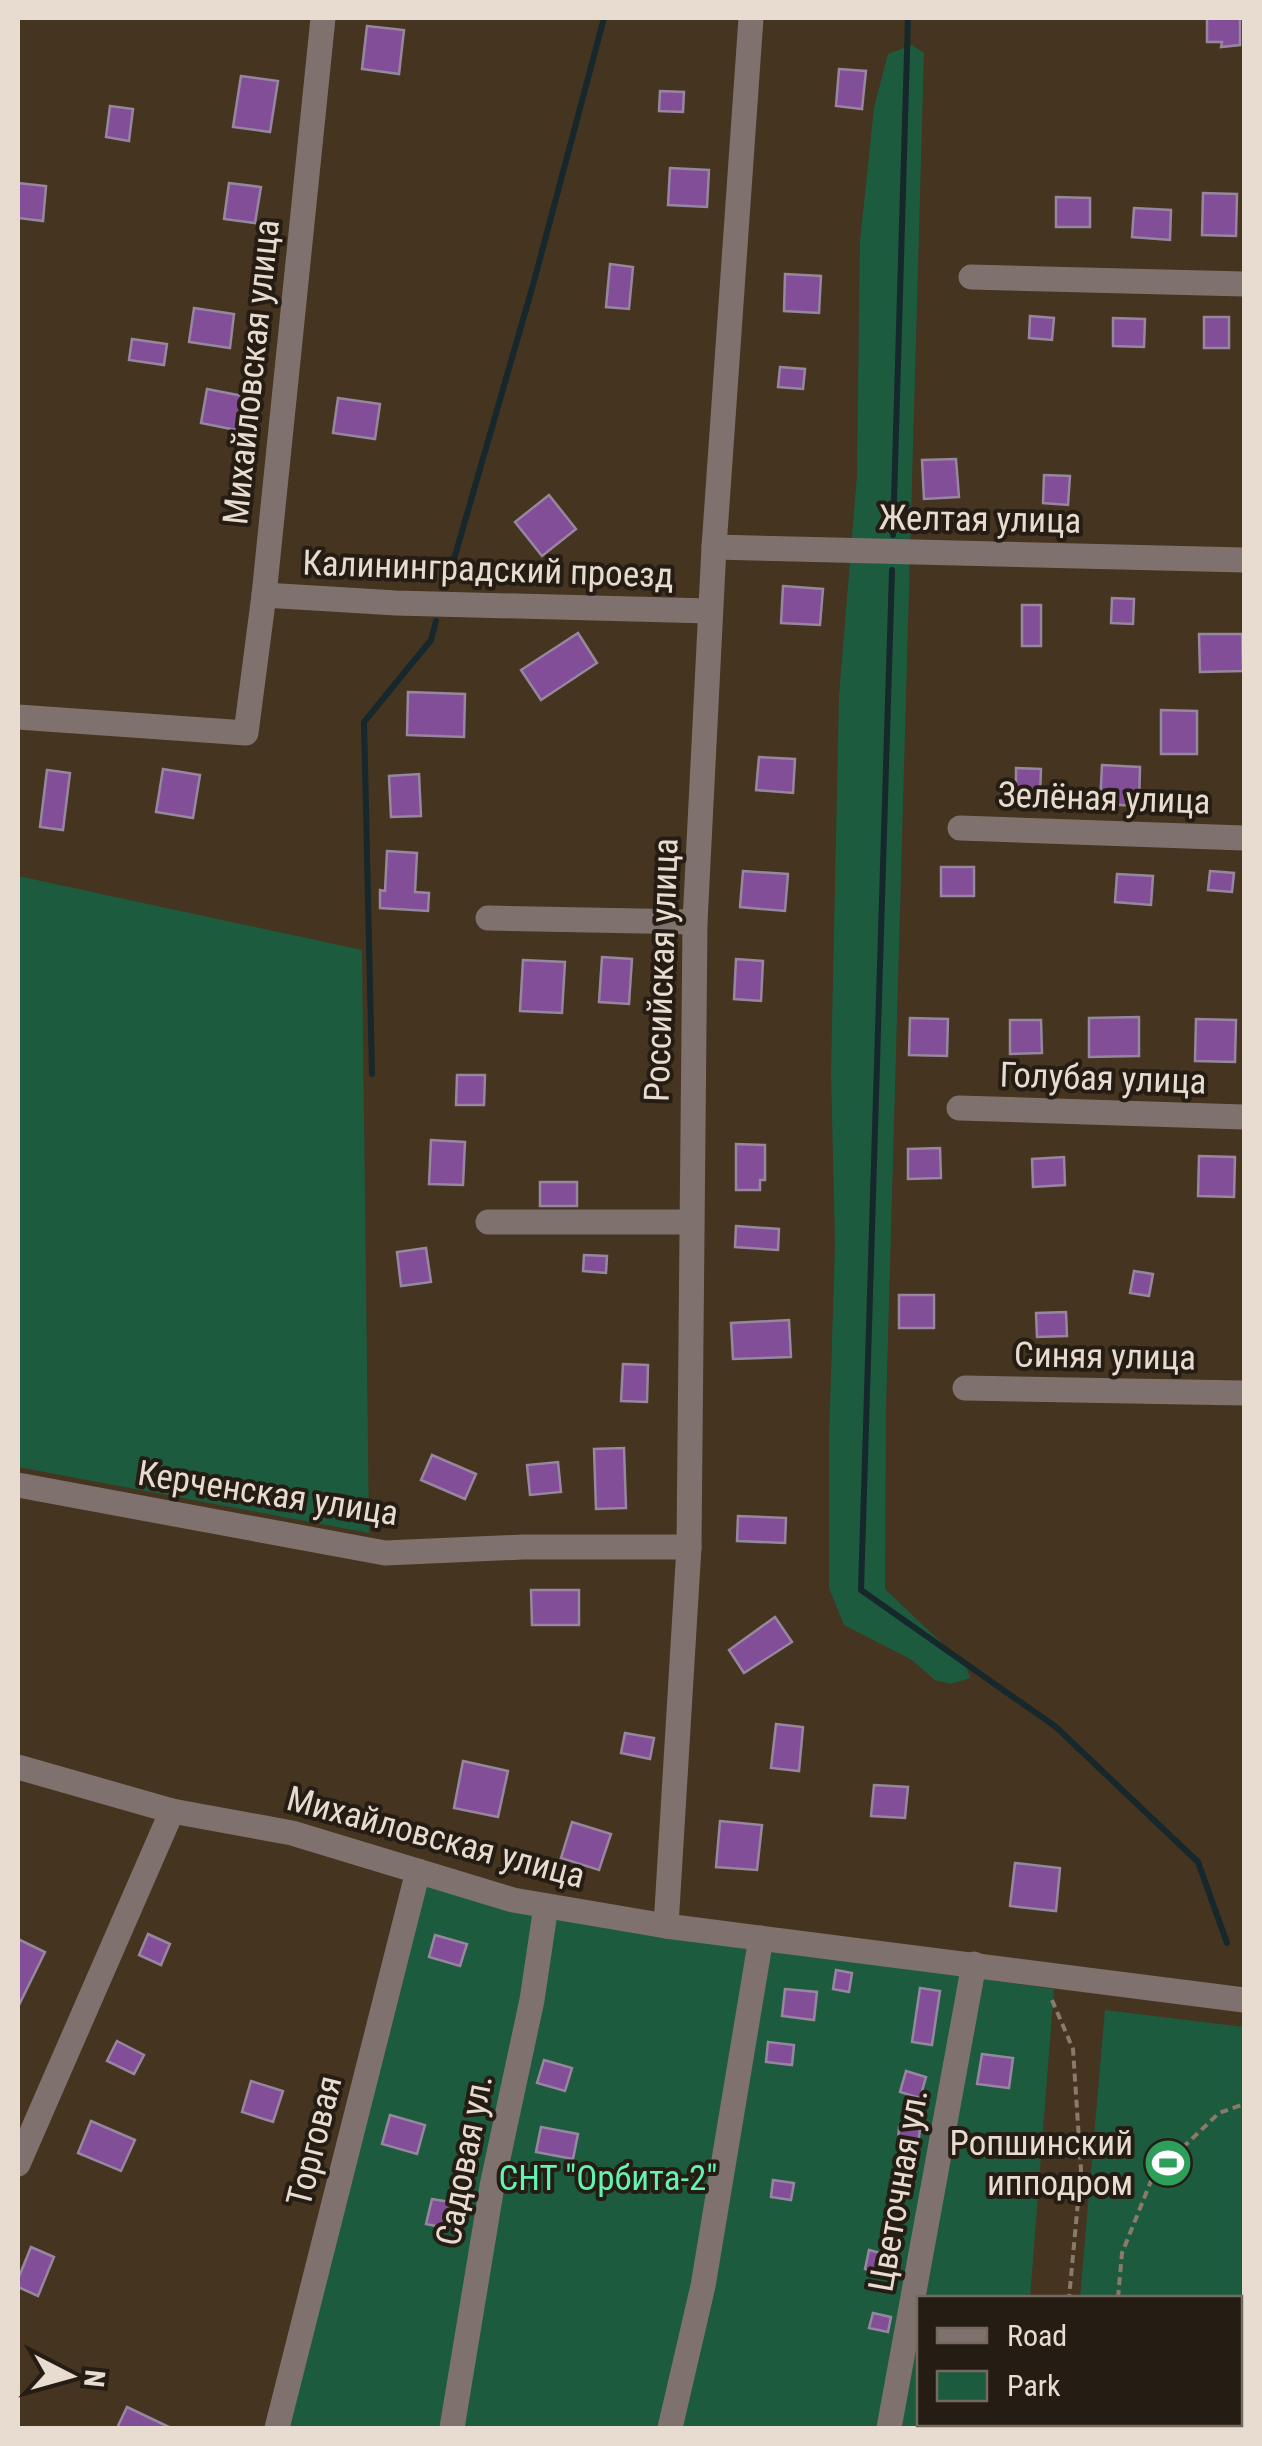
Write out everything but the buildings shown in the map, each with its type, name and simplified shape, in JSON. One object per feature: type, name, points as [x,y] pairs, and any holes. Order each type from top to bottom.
[{"type":"street","name":"Михайловская улица","points":[[18,717],[246,733],[324,18]]},
{"type":"street","name":"Российская улица","points":[[666,1926],[689,1548],[694,922],[714,547],[751,18]]},
{"type":"street","points":[[971,277],[1244,284]]},
{"type":"street","name":"Желтая улица","points":[[714,547],[1244,560]]},
{"type":"street","name":"Калининградский проезд","points":[[264,595],[710,611]]},
{"type":"street","name":"Зелёная улица","points":[[960,828],[1244,838]]},
{"type":"street","points":[[488,918],[694,922]]},
{"type":"street","name":"Голубая улица","points":[[959,1108],[1244,1117]]},
{"type":"street","points":[[488,1222],[690,1222]]},
{"type":"street","name":"Синяя улица","points":[[964,1388],[1244,1394]]},
{"type":"street","name":"Керченская улица","points":[[18,1485],[385,1553],[523,1547],[689,1548]]},
{"type":"street","name":"Михайловская улица","points":[[18,1767],[172,1811],[292,1834],[513,1900],[666,1926],[1244,2000]]},
{"type":"street","points":[[18,2164],[172,1811]]},
{"type":"street","name":"Торговая","points":[[277,2428],[418,1872]]},
{"type":"street","name":"Садовая ул.","points":[[452,2428],[492,2186],[532,2000],[546,1906]]},
{"type":"street","points":[[670,2428],[703,2286],[761,1938]]},
{"type":"street","name":"Цветочная ул.","points":[[889,2428],[974,1964]]},
{"type":"path","points":[[1041,1973],[1073,2049],[1081,2170],[1069,2296]]},
{"type":"path","points":[[1118,2296],[1122,2253],[1153,2176],[1219,2113],[1244,2104]]},
{"type":"green space","points":[[912,45],[924,53],[886,1409],[885,1589],[966,1666],[970,1678],[951,1684],[935,1680],[912,1660],[844,1625],[829,1588],[835,1245],[831,1073],[839,696],[857,475],[860,241],[874,108],[888,54]]},
{"type":"green space","points":[[18,876],[362,950],[369,1533],[18,1467]]},
{"type":"green space","name":"СНТ \"Орбита-2\"","points":[[423,1882],[745,1947],[1054,1989],[1030,2296],[917,2296],[917,2426],[1019,2428],[285,2428]]},
{"type":"green space","name":"Ропшинский ипподром","points":[[1105,2010],[1244,2027],[1244,2428],[1069,2428],[1242,2426],[1242,2296],[1080,2296]]},
{"type":"waterway","points":[[446,587],[533,285],[604,18]]},
{"type":"waterway","points":[[893,535],[908,18]]},
{"type":"waterway","points":[[892,570],[861,1590],[1056,1727],[1198,1862],[1227,1943]]},
{"type":"waterway","points":[[372,1074],[364,722],[431,640],[436,621]]},
{"type":"place","name":"Ропшинский ипподром","points":[[1168,2163]]}]
